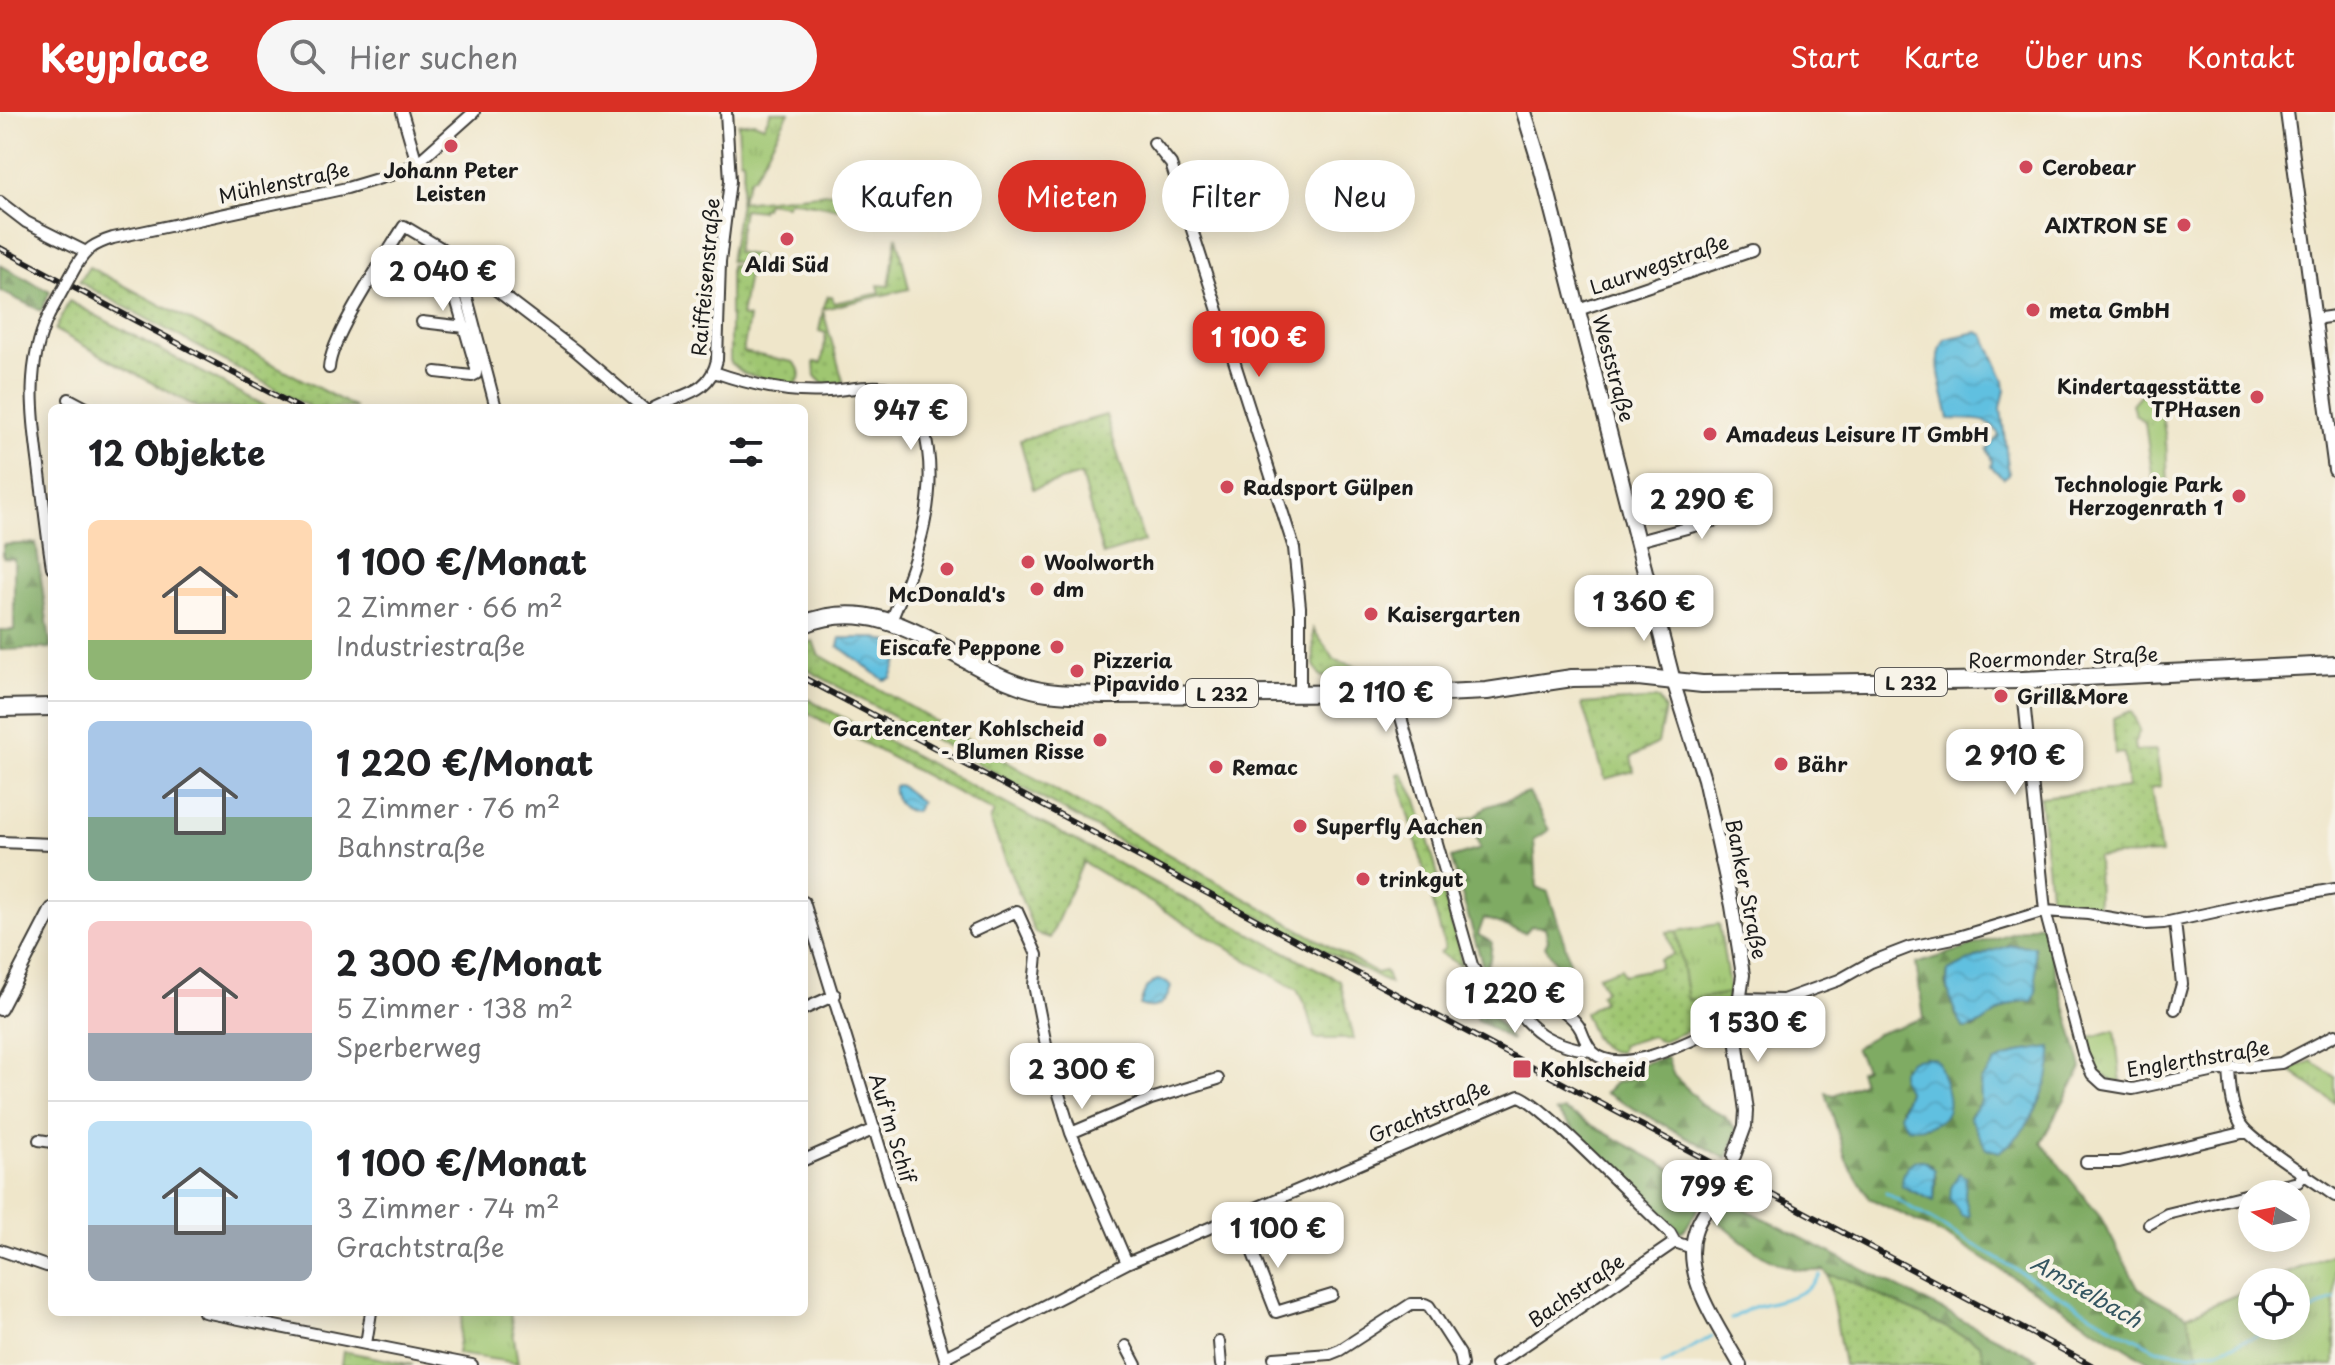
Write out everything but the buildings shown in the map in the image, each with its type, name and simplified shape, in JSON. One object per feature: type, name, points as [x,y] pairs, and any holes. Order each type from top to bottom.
[{"type":"main road","name":"Weststraße","points":[[1524,112],[1541,167],[1673,681]]},
{"type":"main road","name":"Roermonder Straße","points":[[808,623],[847,614],[891,621],[1001,678],[1044,692],[1143,695],[1487,691],[1572,678],[1638,677],[1710,684],[2022,680],[2335,665]]},
{"type":"main road","points":[[0,708],[48,707]]},
{"type":"street","points":[[402,112],[417,163]]},
{"type":"street","name":"Mühlenstraße","points":[[84,251],[95,243],[113,238],[347,188],[394,174],[417,163],[474,112]]},
{"type":"street","name":"Raiffeisenstraße","points":[[664,404],[708,383],[717,360],[720,262],[730,181],[726,112]]},
{"type":"street","points":[[2287,112],[2335,470]]},
{"type":"street","points":[[1154,143],[1171,164],[1294,548],[1300,607],[1300,692]]},
{"type":"street","points":[[0,202],[26,222],[84,251],[49,315],[40,339],[32,384],[32,418],[48,535]]},
{"type":"street","points":[[329,368],[330,357],[352,313],[404,226],[441,248],[576,351],[638,404]]},
{"type":"street","points":[[436,372],[476,374],[441,248]]},
{"type":"street","name":"Laurwegstraße","points":[[1578,310],[1752,251]]},
{"type":"street","points":[[477,277],[469,284],[466,294],[495,404]]},
{"type":"street","points":[[409,284],[454,289]]},
{"type":"street","points":[[2314,319],[2335,316]]},
{"type":"street","points":[[422,322],[465,327]]},
{"type":"street","points":[[714,372],[779,390],[883,387],[897,390],[909,398],[919,411],[928,453],[930,490],[918,547],[891,621]]},
{"type":"street","points":[[69,399],[78,404]]},
{"type":"street","points":[[40,472],[48,471]]},
{"type":"street","points":[[1638,541],[1758,509]]},
{"type":"street","name":"Englerthstraße","points":[[2022,680],[2045,911],[2085,1063],[2103,1084],[2133,1089],[2229,1068],[2281,1063],[2335,1035]]},
{"type":"street","name":"Banker Straße","points":[[1673,681],[1704,779],[1732,906],[1743,975],[1736,1019],[1736,1043],[1746,1111],[1745,1126],[1734,1156]]},
{"type":"street","points":[[1394,693],[1472,965],[1486,984],[1507,997],[1532,1029],[1553,1042],[1591,1051],[1613,1061],[1638,1059],[1667,1050],[1736,1019]]},
{"type":"street","points":[[0,842],[48,844]]},
{"type":"street","points":[[1741,999],[1783,1000],[1839,980],[1871,962],[1910,947],[1958,937],[2045,911],[2088,914],[2146,924],[2175,922],[2260,902],[2335,889]]},
{"type":"street","points":[[974,931],[1017,911],[1037,955],[1034,985],[1050,1065],[1071,1133],[1127,1263]]},
{"type":"street","name":"Auf'm Schif","points":[[808,914],[946,1361]]},
{"type":"street","points":[[0,1009],[48,917]]},
{"type":"street","points":[[2175,922],[2182,984],[2175,1009]]},
{"type":"street","points":[[808,1007],[835,995]]},
{"type":"street","points":[[1507,997],[1536,996],[1549,1002],[1573,1018],[1591,1051]]},
{"type":"street","points":[[2229,1068],[2230,1091],[2246,1132],[2335,1196]]},
{"type":"street","points":[[1071,1133],[1151,1099],[1218,1079]]},
{"type":"street","name":"Grachtstraße","points":[[946,1361],[1045,1303],[1127,1263],[1519,1096],[1527,1097],[1550,1117],[1670,1233],[1675,1242],[1692,1248]]},
{"type":"street","points":[[808,1158],[875,1129]]},
{"type":"street","points":[[2086,1162],[2119,1162],[2246,1132]]},
{"type":"street","points":[[39,1140],[48,1141]]},
{"type":"street","points":[[2149,1224],[2167,1214],[2298,1182],[2305,1173]]},
{"type":"street","points":[[1713,1199],[1695,1230],[1692,1248],[1695,1273],[1740,1365]]},
{"type":"street","points":[[1238,1215],[1276,1312],[1332,1295]]},
{"type":"street","name":"Bachstraße","points":[[1496,1365],[1675,1242]]},
{"type":"street","points":[[0,1250],[48,1267]]},
{"type":"street","points":[[1274,1358],[1330,1354],[1411,1304],[1418,1303],[1429,1306],[1460,1354],[1462,1365]]},
{"type":"street","points":[[224,1316],[472,1365]]},
{"type":"street","points":[[366,1344],[370,1316]]},
{"type":"street","points":[[1219,1342],[1221,1365]]},
{"type":"street","points":[[1126,1346],[1136,1365]]},
{"type":"green space","points":[[771,112],[789,112],[754,177],[750,178],[740,202],[743,160],[740,159],[738,124],[754,122],[764,126]]},
{"type":"green space","points":[[832,193],[832,208],[788,200],[787,205],[767,202],[761,211],[743,209],[736,252],[759,256],[757,266],[730,261],[740,202]]},
{"type":"green space","points":[[897,236],[909,289],[823,309],[828,296],[832,296],[834,303],[880,293],[878,285],[889,286]]},
{"type":"green space","points":[[0,265],[50,292],[41,311],[0,291]]},
{"type":"green space","points":[[730,265],[749,268],[741,316],[749,318],[743,352],[793,362],[800,373],[795,385],[745,374],[730,363]]},
{"type":"green space","points":[[89,267],[348,404],[304,404],[79,282]]},
{"type":"green space","points":[[69,301],[262,404],[191,404],[55,330]]},
{"type":"green space","points":[[823,311],[842,383],[824,385],[815,376],[814,362],[822,363],[826,333],[819,331]]},
{"type":"green space","points":[[2146,388],[2162,416],[2168,485],[2154,487],[2145,423],[2135,414],[2132,404]]},
{"type":"green space","points":[[1106,415],[1144,542],[1103,555],[1081,475],[1033,489],[1020,440]]},
{"type":"green space","points":[[36,543],[48,648],[0,650],[0,630],[14,630],[14,559],[3,558],[3,545]]},
{"type":"green space","points":[[1313,629],[1335,660],[1379,673],[1409,672],[1410,676],[1320,676],[1314,665]]},
{"type":"green space","points":[[813,641],[818,654],[1376,973],[1385,971],[1390,984],[1240,907],[808,670],[808,643]]},
{"type":"green space","points":[[808,699],[1340,981],[1354,1039],[1315,1039],[1306,1007],[1297,990],[1083,862],[1050,938],[1035,933],[990,821],[994,812],[808,713]]},
{"type":"green space","points":[[1658,699],[1665,710],[1658,743],[1631,757],[1634,771],[1605,779],[1582,704]]},
{"type":"green space","points":[[2131,711],[2140,730],[2134,743],[2135,751],[2156,750],[2161,786],[2151,788],[2161,854],[2097,857],[2098,907],[2051,903],[2040,797],[2128,788],[2124,753],[2115,754],[2113,718]]},
{"type":"green space","points":[[1402,773],[1417,800],[1461,966],[1440,953],[1445,948],[1398,774]]},
{"type":"green space","points":[[1529,793],[1549,830],[1534,840],[1537,887],[1548,892],[1563,939],[1569,962],[1563,973],[1545,946],[1548,940],[1545,927],[1531,926],[1525,933],[1484,918],[1478,935],[1492,942],[1490,959],[1484,970],[1451,858],[1480,849],[1474,831],[1457,834],[1454,823],[1477,816],[1485,807]]},
{"type":"green space","points":[[2042,923],[2082,1068],[2041,1142],[2101,1218],[2139,1289],[2187,1316],[2238,1294],[2238,1340],[2310,1340],[2310,1268],[2300,1268],[2335,1253],[2335,1365],[2154,1365],[1950,1238],[1869,1198],[1846,1160],[1826,1093],[1834,1095],[1863,1082],[1859,1071],[1865,1068],[1855,1048],[1877,1034],[1924,1018],[1916,964]],"holes":[[[1989,952],[2032,1002],[2009,1006],[1973,1029],[1956,1016],[1946,984],[1948,971]],[[2051,1048],[2044,1091],[2021,1130],[1969,1117],[2019,1052]],[[1903,1066],[1926,1126],[1900,1109],[1908,1092],[1901,1078]],[[1916,1160],[1931,1164],[1936,1178],[1934,1201],[1902,1186]]]},
{"type":"green space","points":[[1719,924],[1730,993],[1688,1000],[1677,931]]},
{"type":"green space","points":[[1677,931],[1688,1000],[1730,993],[1722,1012],[1697,1027],[1662,1041],[1652,1036],[1622,1045],[1620,1052],[1606,1049],[1596,1039],[1584,1013],[1603,1001],[1600,994],[1605,990],[1598,976],[1621,968],[1623,975],[1660,967],[1659,960],[1673,955],[1667,932]]},
{"type":"green space","points":[[1459,979],[1474,982],[1489,997],[1488,1009],[1512,1041],[1476,1019],[1478,1012],[1454,994]]},
{"type":"green space","points":[[2115,1030],[2121,1083],[2096,1068],[2085,1039]]},
{"type":"green space","points":[[1667,1057],[1674,1076],[1700,1104],[1724,1116],[1737,1130],[1727,1159],[1605,1093],[1615,1083],[1641,1076],[1641,1064]]},
{"type":"green space","points":[[2312,1061],[2335,1077],[2335,1103],[2289,1070]]},
{"type":"green space","points":[[1564,1110],[1709,1190],[1686,1228],[1681,1232],[1556,1112]]},
{"type":"green space","points":[[1726,1199],[2037,1359],[2029,1365],[1989,1365],[1984,1362],[1980,1344],[1846,1279],[1828,1275],[1824,1270],[1793,1268],[1764,1256],[1714,1218]]},
{"type":"green space","points":[[2335,1253],[2335,1365],[2202,1365],[2187,1316],[2238,1294],[2238,1340],[2310,1340],[2310,1268],[2300,1268]]},
{"type":"green space","points":[[1828,1275],[1846,1278],[1980,1344],[1984,1362],[1989,1365],[1844,1365]]},
{"type":"green space","points":[[462,1316],[511,1316],[518,1363],[457,1354]]},
{"type":"green space","points":[[343,1351],[413,1365],[341,1365]]},
{"type":"water","points":[[1977,332],[1984,335],[2004,380],[2001,408],[2009,474],[2004,478],[1991,467],[1987,449],[1999,436],[1996,429],[1978,420],[1949,419],[1940,378],[1939,358],[1945,339]]},
{"type":"water","points":[[840,638],[877,638],[898,645],[901,651],[891,678],[884,680],[838,646]]},
{"type":"water","points":[[899,785],[921,802],[915,812],[902,807],[896,800],[894,786]]},
{"type":"water","points":[[2011,945],[2034,946],[2037,992],[2032,1002],[2014,1003],[1981,1023],[1964,1029],[1951,1001],[1948,971]]},
{"type":"water","points":[[1157,980],[1171,986],[1167,997],[1156,1006],[1140,1005],[1146,988]]},
{"type":"water","points":[[2051,1047],[2044,1091],[2030,1120],[2021,1133],[1999,1152],[1986,1148],[1969,1117],[1981,1101],[1980,1082],[1996,1062],[2019,1052]]},
{"type":"water","points":[[1927,1057],[1938,1062],[1948,1098],[1946,1113],[1942,1120],[1933,1124],[1907,1127],[1899,1115],[1908,1092],[1901,1079],[1901,1070],[1911,1060]]},
{"type":"water","points":[[1916,1160],[1924,1160],[1935,1170],[1934,1201],[1902,1186],[1905,1171]]},
{"type":"water","points":[[1959,1173],[1966,1177],[1965,1196],[1969,1216],[1962,1216],[1950,1199],[1951,1188]]},
{"type":"waterway","name":"Amstelbach","points":[[1886,1193],[2156,1349],[2189,1354],[2219,1350],[2246,1340]]},
{"type":"waterway","name":"Amstelbach","points":[[1731,1319],[1754,1307],[1799,1294],[1820,1275]]},
{"type":"waterway","name":"Amstelbach","points":[[2310,1312],[2335,1298]]},
{"type":"waterway","name":"Amstelbach","points":[[1662,1365],[1712,1336]]},
{"type":"tunnel","points":[[1713,1199],[1734,1156]]},
{"type":"railway","points":[[0,248],[292,404]]},
{"type":"railway","points":[[808,680],[2091,1365]]},
{"type":"place","name":"Johann Peter Leisten","points":[[451,146]]},
{"type":"place","name":"Cerobear","points":[[2026,167]]},
{"type":"place","name":"AIXTRON SE","points":[[2184,225]]},
{"type":"place","name":"Aldi Süd","points":[[787,239]]},
{"type":"place","name":"meta GmbH","points":[[2033,310]]},
{"type":"place","name":"Kindertagesstätte TPHasen","points":[[2257,397]]},
{"type":"place","name":"Amadeus Leisure IT GmbH","points":[[1710,434]]},
{"type":"place","name":"Radsport Gülpen","points":[[1227,487]]},
{"type":"place","name":"Technologie Park Herzogenrath 1","points":[[2239,496]]},
{"type":"place","name":"Woolworth","points":[[1028,562]]},
{"type":"place","name":"McDonald's","points":[[947,569]]},
{"type":"place","name":"dm","points":[[1037,589]]},
{"type":"place","name":"Kaisergarten","points":[[1371,614]]},
{"type":"place","name":"Eiscafe Peppone","points":[[1057,647]]},
{"type":"place","name":"Pizzeria Pipavido","points":[[1077,671]]},
{"type":"place","name":"Grill&More","points":[[2001,696]]},
{"type":"place","name":"Gartencenter Kohlscheid - Blumen Risse","points":[[1100,740]]},
{"type":"place","name":"Bähr","points":[[1781,764]]},
{"type":"place","name":"Remac","points":[[1216,767]]},
{"type":"place","name":"Superfly Aachen","points":[[1300,826]]},
{"type":"place","name":"trinkgut","points":[[1363,879]]},
{"type":"place","name":"Kohlscheid","points":[[1522,1069]]}]
